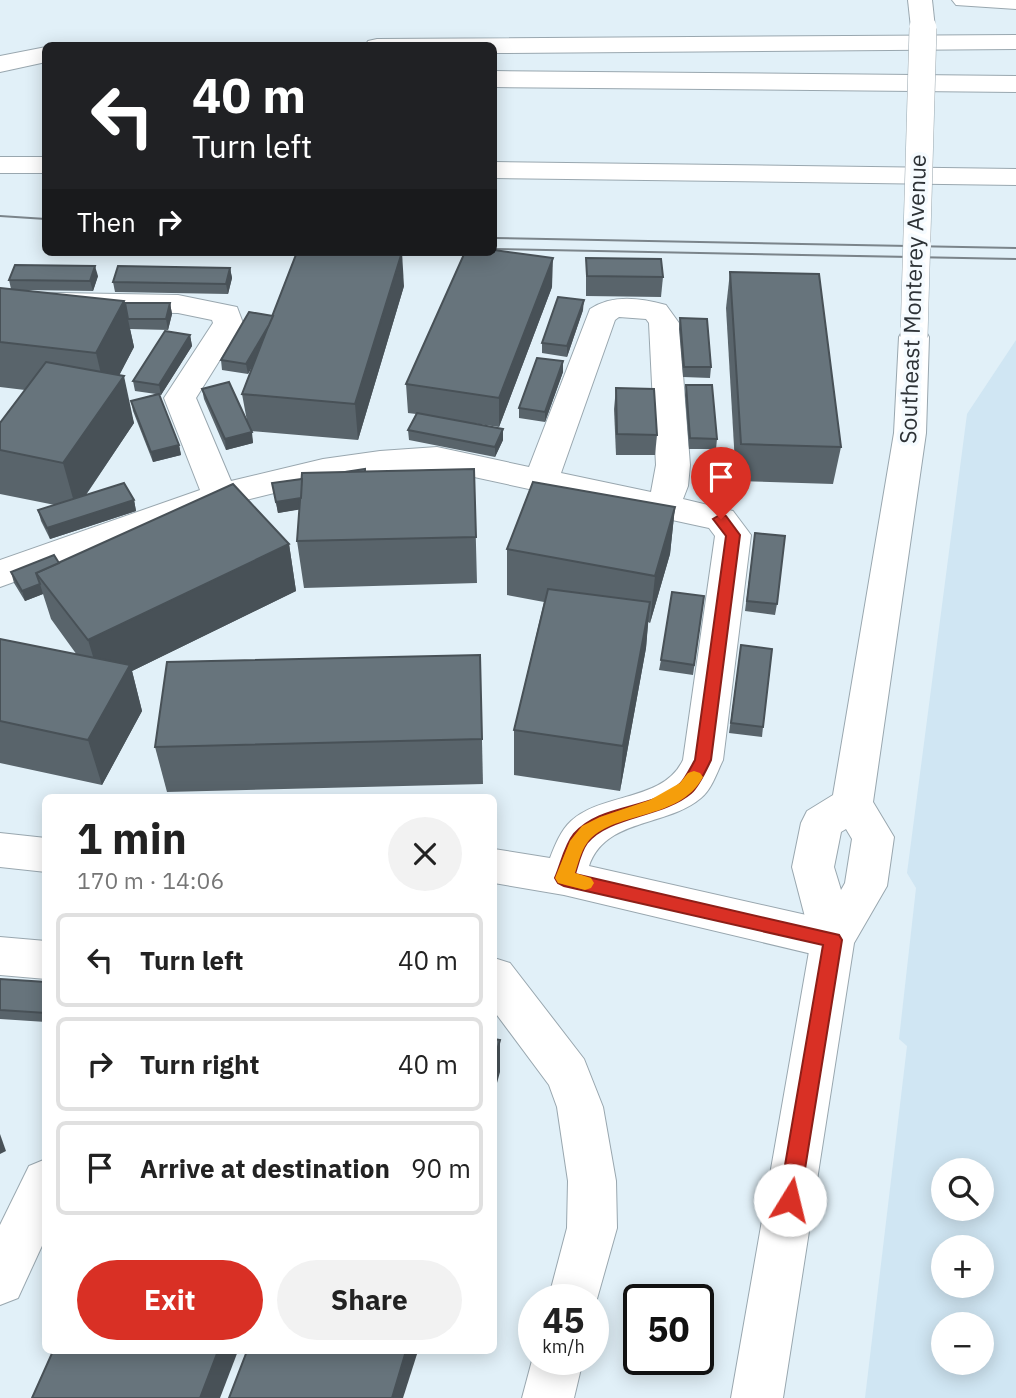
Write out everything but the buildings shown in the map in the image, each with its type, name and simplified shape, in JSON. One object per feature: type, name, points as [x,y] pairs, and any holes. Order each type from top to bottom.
[{"type":"main road","points":[[964,0],[1016,2]]},
{"type":"main road","name":"Southeast Monterey Avenue","points":[[852,804],[910,433],[922,14]]},
{"type":"main road","points":[[497,45],[1016,42]]},
{"type":"main road","points":[[0,64],[42,55]]},
{"type":"main road","points":[[0,70],[42,71]]},
{"type":"main road","points":[[497,79],[1016,84]]},
{"type":"main road","points":[[0,164],[42,165]]},
{"type":"main road","points":[[497,170],[1016,177]]},
{"type":"main road","points":[[0,300],[178,304],[226,313],[228,323],[180,398],[219,494]]},
{"type":"main road","points":[[541,481],[601,315],[613,307],[655,311],[664,323],[673,465],[671,486],[663,507]]},
{"type":"main road","points":[[0,574],[219,494],[267,481],[401,459],[437,458],[721,519],[733,535],[703,760],[686,788],[656,805],[588,831],[578,841],[564,878]]},
{"type":"main road","points":[[757,1398],[833,940],[866,886],[872,849],[873,837],[852,804],[822,823],[813,867],[833,940]]},
{"type":"main road","points":[[0,850],[42,855]]},
{"type":"main road","points":[[497,867],[564,878],[833,940]]},
{"type":"main road","points":[[0,956],[42,960]]},
{"type":"main road","points":[[497,980],[568,1074],[580,1107],[592,1181],[592,1228],[577,1284]]},
{"type":"main road","points":[[0,1280],[42,1191]]},
{"type":"main road","points":[[548,1398],[553,1375]]},
{"type":"shaded area","points":[[1016,340],[1016,1398],[865,1398],[907,1046],[899,1039],[916,888],[907,873],[967,414]]},
{"type":"tram line","points":[[0,216],[42,219]]},
{"type":"tram line","points":[[497,238],[1016,248]]},
{"type":"tram line","points":[[497,249],[1016,259]]},
{"type":"slow traffic","points":[[585,883],[564,878],[578,841],[588,831],[656,805],[686,788],[694,777]]},
{"type":"route","points":[[721,519],[733,535],[703,760],[686,788],[656,805],[588,831],[578,841],[564,878],[833,940],[790,1200]]}]
